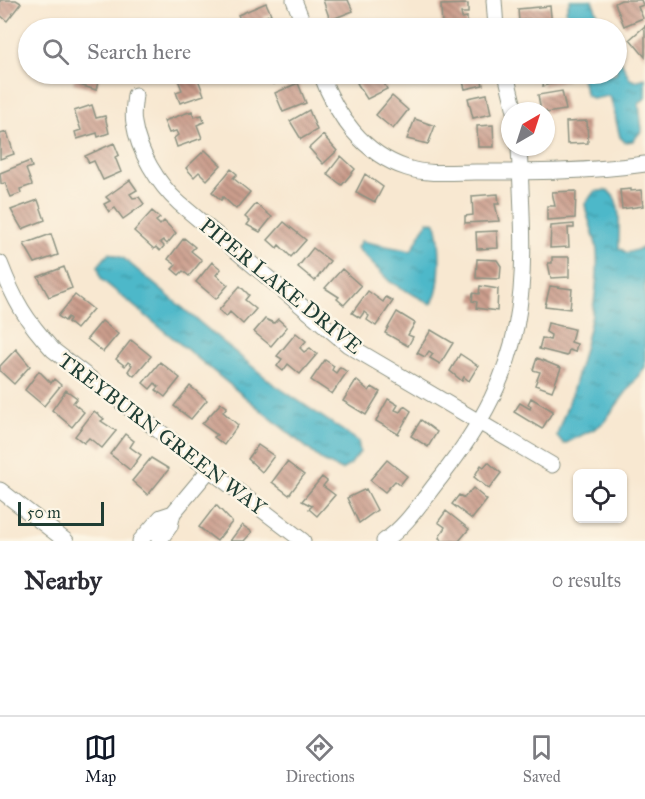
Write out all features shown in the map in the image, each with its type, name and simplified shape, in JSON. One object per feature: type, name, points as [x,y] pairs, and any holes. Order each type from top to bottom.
[{"type":"street","points":[[294,0],[301,18]]},
{"type":"street","points":[[494,0],[495,18]]},
{"type":"street","points":[[326,84],[341,117],[358,137],[375,152],[408,168],[438,172],[520,172],[645,164]]},
{"type":"street","points":[[508,84],[513,102]]},
{"type":"street","name":"PIPER LAKE DRIVE","points":[[135,95],[133,121],[140,148],[176,200],[335,335],[479,424],[552,465]]},
{"type":"street","points":[[384,541],[404,523],[479,424],[504,371],[520,313],[524,260],[519,156]]},
{"type":"street","name":"TREYBURN GREEN WAY","points":[[0,262],[12,294],[26,321],[53,350],[303,541]]},
{"type":"street","points":[[159,541],[170,526],[173,513],[209,470]]},
{"type":"street","points":[[0,490],[66,541]]},
{"type":"street","points":[[140,541],[161,517],[173,513]]},
{"type":"water","points":[[570,0],[592,0],[599,18],[568,18],[566,10]]},
{"type":"water","points":[[627,73],[630,79],[635,81],[645,78],[645,98],[639,104],[642,130],[633,141],[625,142],[620,137],[611,99],[608,96],[593,99],[586,95],[583,84],[627,84]]},
{"type":"water","points":[[606,190],[612,194],[618,207],[619,248],[627,253],[645,247],[645,367],[604,422],[564,444],[557,436],[581,359],[596,287],[597,252],[585,204],[594,192]]},
{"type":"water","points":[[428,221],[435,223],[440,252],[437,289],[431,304],[390,282],[357,248],[361,241],[411,251]]},
{"type":"water","points":[[109,253],[123,258],[272,383],[358,441],[360,452],[350,465],[341,470],[323,461],[101,279],[98,266]]},
{"type":"building","points":[[0,0],[16,0],[21,3],[7,21],[0,15]]},
{"type":"building","points":[[323,0],[348,0],[353,11],[329,18]]},
{"type":"building","points":[[621,0],[641,0],[643,5],[638,7],[643,18],[627,25],[627,18],[621,18],[615,3]]},
{"type":"building","points":[[266,3],[271,14],[262,18],[239,18],[238,15]]},
{"type":"building","points":[[468,4],[468,13],[461,13],[462,18],[442,18],[441,5]]},
{"type":"building","points":[[550,6],[551,18],[519,18],[518,9]]},
{"type":"building","points":[[645,26],[645,57],[630,39]]},
{"type":"building","points":[[76,84],[98,84],[96,90]]},
{"type":"building","points":[[180,84],[200,84],[204,95],[180,103],[176,92],[182,90]]},
{"type":"building","points":[[298,84],[306,103],[283,112],[275,93]]},
{"type":"building","points":[[358,84],[384,84],[387,89],[367,99]]},
{"type":"building","points":[[464,84],[483,85],[465,89]]},
{"type":"building","points":[[562,91],[566,110],[555,112],[555,102],[539,102],[538,95]]},
{"type":"building","points":[[487,94],[491,114],[473,118],[468,98]]},
{"type":"building","points":[[392,96],[408,110],[393,129],[376,115]]},
{"type":"building","points":[[92,105],[96,118],[105,116],[109,133],[98,137],[97,133],[77,139],[75,132],[81,130],[74,111]]},
{"type":"building","points":[[309,110],[317,130],[301,139],[290,121]]},
{"type":"building","points":[[192,111],[194,117],[202,115],[204,122],[197,125],[202,138],[177,147],[174,138],[178,135],[176,131],[169,133],[164,121]]},
{"type":"building","points":[[415,119],[435,126],[428,144],[407,139]]},
{"type":"building","points":[[587,121],[588,143],[567,144],[566,122]]},
{"type":"building","points":[[493,125],[494,147],[478,147],[477,126]]},
{"type":"building","points":[[7,132],[14,154],[0,159],[0,134]]},
{"type":"building","points":[[323,135],[337,151],[323,164],[309,148]]},
{"type":"building","points":[[114,143],[119,155],[115,157],[121,172],[103,180],[94,161],[89,163],[85,156]]},
{"type":"building","points":[[205,150],[221,165],[207,180],[199,172],[194,177],[186,168]]},
{"type":"building","points":[[341,156],[355,169],[342,185],[327,174]]},
{"type":"building","points":[[30,161],[32,167],[26,169],[32,185],[20,189],[21,193],[11,197],[5,183],[1,184],[0,173]]},
{"type":"building","points":[[231,169],[237,174],[233,178],[250,192],[236,209],[223,197],[221,200],[212,192]]},
{"type":"building","points":[[365,174],[383,187],[375,202],[356,192]]},
{"type":"building","points":[[130,180],[137,190],[130,194],[133,198],[139,197],[144,204],[123,219],[115,208],[109,212],[104,204],[110,201],[106,197]]},
{"type":"building","points":[[631,189],[631,191],[641,190],[643,206],[622,209],[620,190]]},
{"type":"building","points":[[576,191],[575,218],[547,220],[547,206],[555,206],[552,192]]},
{"type":"building","points":[[498,194],[499,204],[495,204],[499,221],[465,223],[465,216],[473,215],[472,196]]},
{"type":"building","points":[[38,200],[45,220],[22,229],[11,210]]},
{"type":"building","points":[[256,204],[272,217],[260,232],[247,225],[250,221],[245,217]]},
{"type":"building","points":[[152,211],[160,218],[156,221],[160,225],[164,221],[176,233],[167,244],[163,240],[160,242],[164,246],[160,251],[156,247],[154,249],[134,231]]},
{"type":"building","points":[[284,222],[306,240],[291,257],[279,245],[277,248],[268,240]]},
{"type":"building","points":[[574,224],[574,228],[568,228],[569,247],[550,248],[551,226]]},
{"type":"building","points":[[497,231],[498,248],[477,249],[476,232]]},
{"type":"building","points":[[51,234],[58,255],[35,263],[24,244]]},
{"type":"building","points":[[184,238],[195,247],[191,251],[202,260],[189,276],[183,271],[179,275],[172,269],[176,265],[168,259]]},
{"type":"building","points":[[313,248],[330,261],[315,281],[298,267]]},
{"type":"building","points":[[552,257],[569,257],[569,277],[551,278],[548,263],[552,263]]},
{"type":"building","points":[[477,259],[497,260],[501,266],[500,279],[476,278]]},
{"type":"building","points":[[212,262],[221,269],[216,275],[228,285],[216,299],[196,282]]},
{"type":"building","points":[[64,267],[72,288],[49,297],[38,277]]},
{"type":"building","points":[[342,269],[361,286],[344,305],[337,299],[339,297],[325,288]]},
{"type":"building","points":[[240,286],[249,295],[245,300],[256,309],[243,324],[230,312],[226,317],[219,310]]},
{"type":"building","points":[[480,286],[498,289],[497,311],[476,308],[477,302],[472,301],[473,293],[479,294]]},
{"type":"building","points":[[550,286],[572,289],[570,309],[545,306]]},
{"type":"building","points":[[368,291],[383,302],[386,297],[393,301],[376,326],[367,320],[369,316],[364,312],[360,318],[352,313]]},
{"type":"building","points":[[75,295],[93,309],[76,329],[68,322],[70,319],[68,317],[65,321],[58,316]]},
{"type":"building","points":[[397,312],[415,323],[408,335],[413,337],[408,346],[385,333]]},
{"type":"building","points":[[265,319],[274,323],[278,319],[287,327],[271,346],[254,332]]},
{"type":"building","points":[[102,321],[118,334],[103,352],[87,339]]},
{"type":"building","points":[[548,323],[574,329],[571,342],[577,344],[575,352],[569,350],[567,356],[539,349],[542,338],[550,340],[551,335],[546,332]]},
{"type":"building","points":[[431,330],[453,343],[440,364],[430,358],[433,354],[429,351],[425,357],[417,353]]},
{"type":"building","points":[[296,333],[306,341],[300,348],[304,352],[310,348],[317,354],[300,374],[288,364],[283,371],[277,366],[282,359],[277,356]]},
{"type":"building","points":[[131,340],[151,356],[134,376],[128,371],[132,365],[128,362],[125,366],[116,359]]},
{"type":"building","points":[[16,349],[30,366],[14,384],[0,371],[0,366]]},
{"type":"building","points":[[460,354],[478,366],[469,381],[464,377],[462,381],[450,371]]},
{"type":"building","points":[[537,358],[561,368],[552,391],[535,385],[540,372],[533,370]]},
{"type":"building","points":[[325,360],[334,366],[332,370],[336,373],[340,367],[347,372],[332,394],[311,380]]},
{"type":"building","points":[[160,362],[180,378],[165,397],[156,390],[159,387],[155,383],[150,389],[143,383]]},
{"type":"building","points":[[39,371],[51,383],[54,379],[61,385],[44,406],[25,390]]},
{"type":"building","points":[[356,380],[369,391],[372,387],[380,392],[366,415],[343,401]]},
{"type":"building","points":[[190,386],[207,400],[191,419],[174,406]]},
{"type":"building","points":[[66,390],[77,398],[73,403],[84,412],[72,427],[52,410]]},
{"type":"building","points":[[531,398],[553,411],[542,429],[514,412],[520,403],[530,409],[531,406],[528,404]]},
{"type":"building","points":[[388,399],[398,405],[395,410],[400,412],[404,406],[411,411],[398,434],[376,421]]},
{"type":"building","points":[[221,403],[227,407],[223,412],[238,425],[224,445],[214,437],[217,435],[202,424]]},
{"type":"building","points":[[94,411],[104,419],[101,421],[116,431],[102,448],[89,438],[84,443],[75,436]]},
{"type":"building","points":[[421,420],[437,432],[428,447],[411,436]]},
{"type":"building","points":[[125,434],[134,441],[130,447],[141,455],[130,470],[110,454]]},
{"type":"building","points":[[258,445],[274,456],[262,472],[248,459]]},
{"type":"building","points":[[151,458],[169,469],[148,495],[132,481]]},
{"type":"building","points":[[387,460],[407,476],[400,485],[395,481],[385,492],[370,480]]},
{"type":"building","points":[[287,462],[304,475],[289,495],[272,482]]},
{"type":"building","points":[[488,462],[501,473],[489,489],[474,477],[481,465],[484,467]]},
{"type":"building","points":[[322,477],[327,481],[323,486],[335,495],[317,516],[309,509],[312,506],[302,501]]},
{"type":"building","points":[[473,488],[487,500],[472,519],[452,504],[459,495],[464,498]]},
{"type":"building","points":[[366,489],[377,510],[359,523],[347,498]]},
{"type":"building","points":[[216,505],[232,522],[217,541],[199,527]]},
{"type":"building","points":[[446,511],[469,529],[459,541],[443,541],[439,538],[445,527],[438,522]]},
{"type":"building","points":[[242,525],[252,532],[244,541],[230,541]]}]
